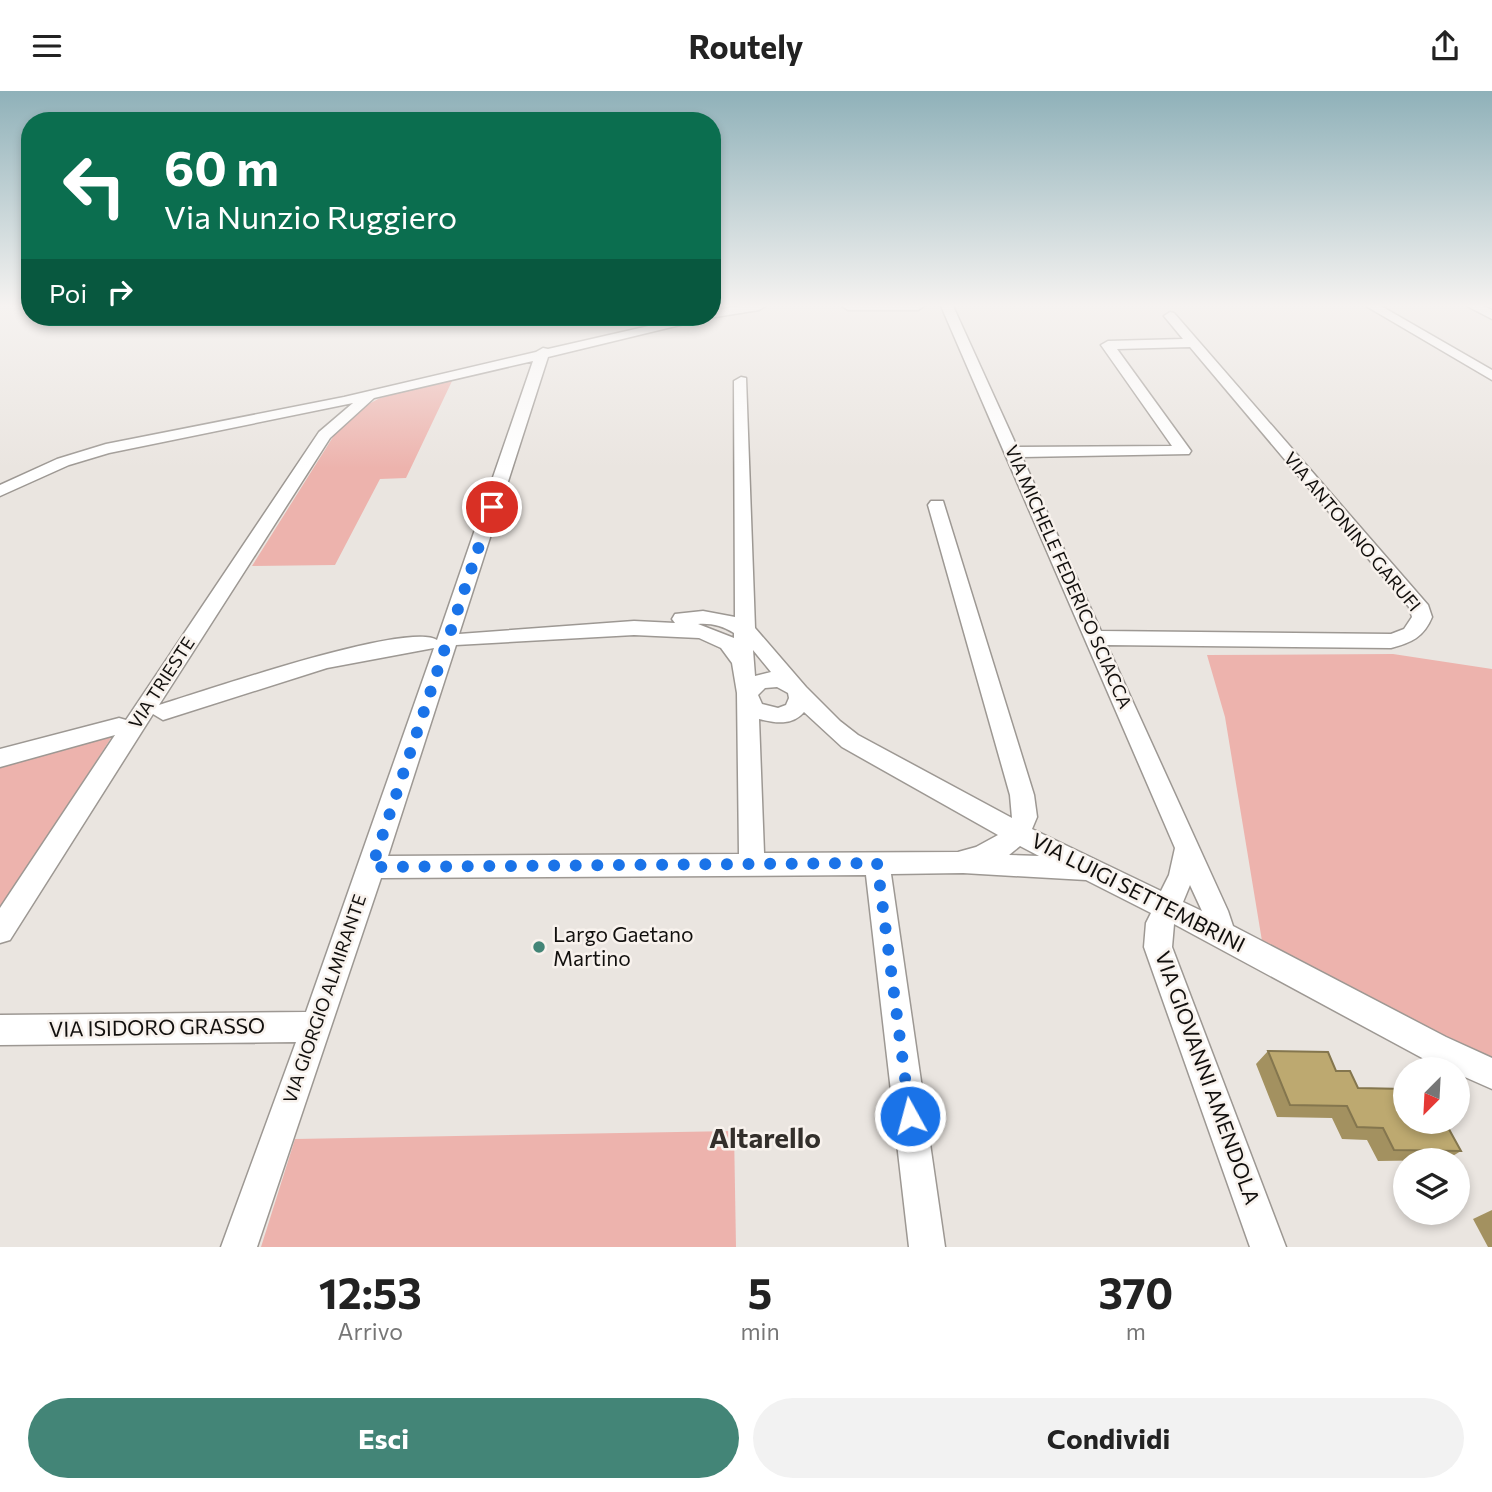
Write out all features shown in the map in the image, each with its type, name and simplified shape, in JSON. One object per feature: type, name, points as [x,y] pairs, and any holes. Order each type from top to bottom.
[{"type":"street","points":[[0,491],[41,471],[93,452],[336,403],[511,360]]},
{"type":"street","name":"VIA GIORGIO ALMIRANTE","points":[[239,1247],[372,867],[540,360]]},
{"type":"street","name":"VIA MICHELE FEDERICO SCIACCA","points":[[972,360],[1215,911],[1221,934]]},
{"type":"street","points":[[1014,452],[1183,451],[1119,360]]},
{"type":"street","name":"VIA ANTONINO GARUFI","points":[[1095,638],[1391,641],[1407,637],[1418,629],[1422,617],[1418,605],[1207,360]]},
{"type":"street","points":[[1464,360],[1492,376]]},
{"type":"street","points":[[741,381],[745,628],[742,662],[748,696],[752,864]]},
{"type":"street","points":[[288,413],[309,415],[328,426],[369,398],[386,391]]},
{"type":"street","name":"VIA TRIESTE","points":[[0,931],[328,426],[327,409],[336,403]]},
{"type":"street","points":[[937,505],[1022,795],[1024,822],[1017,833],[992,853],[977,860],[957,863]]},
{"type":"street","points":[[462,641],[634,628],[688,618],[721,607],[744,586]]},
{"type":"street","points":[[688,618],[723,620],[745,628]]},
{"type":"street","points":[[634,628],[702,631],[728,643],[742,662]]},
{"type":"street","name":"VIA LUIGI SETTEMBRINI","points":[[745,628],[796,689],[832,727],[850,741],[1017,833],[1221,934],[1435,1048],[1492,1074]]},
{"type":"street","points":[[163,712],[314,663],[379,649],[429,643]]},
{"type":"street","points":[[764,680],[781,680],[796,689],[798,704],[794,710],[779,716],[755,710],[748,696],[751,687],[764,680]]},
{"type":"street","points":[[0,758],[119,726]]},
{"type":"street","name":"VIA GIOVANNI AMENDOLA","points":[[1187,849],[1182,875],[1160,923],[1158,947],[1268,1247]]},
{"type":"street","points":[[877,863],[927,1247]]},
{"type":"street","points":[[372,867],[957,863],[1090,869]]},
{"type":"street","name":"VIA ISIDORO GRASSO","points":[[0,1030],[315,1027]]},
{"type":"shaded area","points":[[453,379],[406,478],[380,479],[335,565],[252,566],[338,429],[363,407],[380,398]]},
{"type":"shaded area","points":[[1393,654],[1492,669],[1492,1062],[1263,947],[1225,717],[1207,655]]},
{"type":"shaded area","points":[[113,735],[0,910],[0,766]]},
{"type":"shaded area","points":[[734,1131],[736,1247],[261,1247],[295,1139]]},
{"type":"building","points":[[1268,1051],[1328,1052],[1336,1071],[1350,1071],[1358,1088],[1393,1089],[1393,1134],[1452,1134],[1459,1148],[1393,1148],[1383,1128],[1357,1127],[1347,1106],[1290,1105]]},
{"type":"place","name":"Largo Gaetano Martino","points":[[539,947]]},
{"type":"district","name":"Altarello","points":[[765,1138]]},
{"type":"route","points":[[492,507],[372,867],[877,863],[910,1116]]}]
